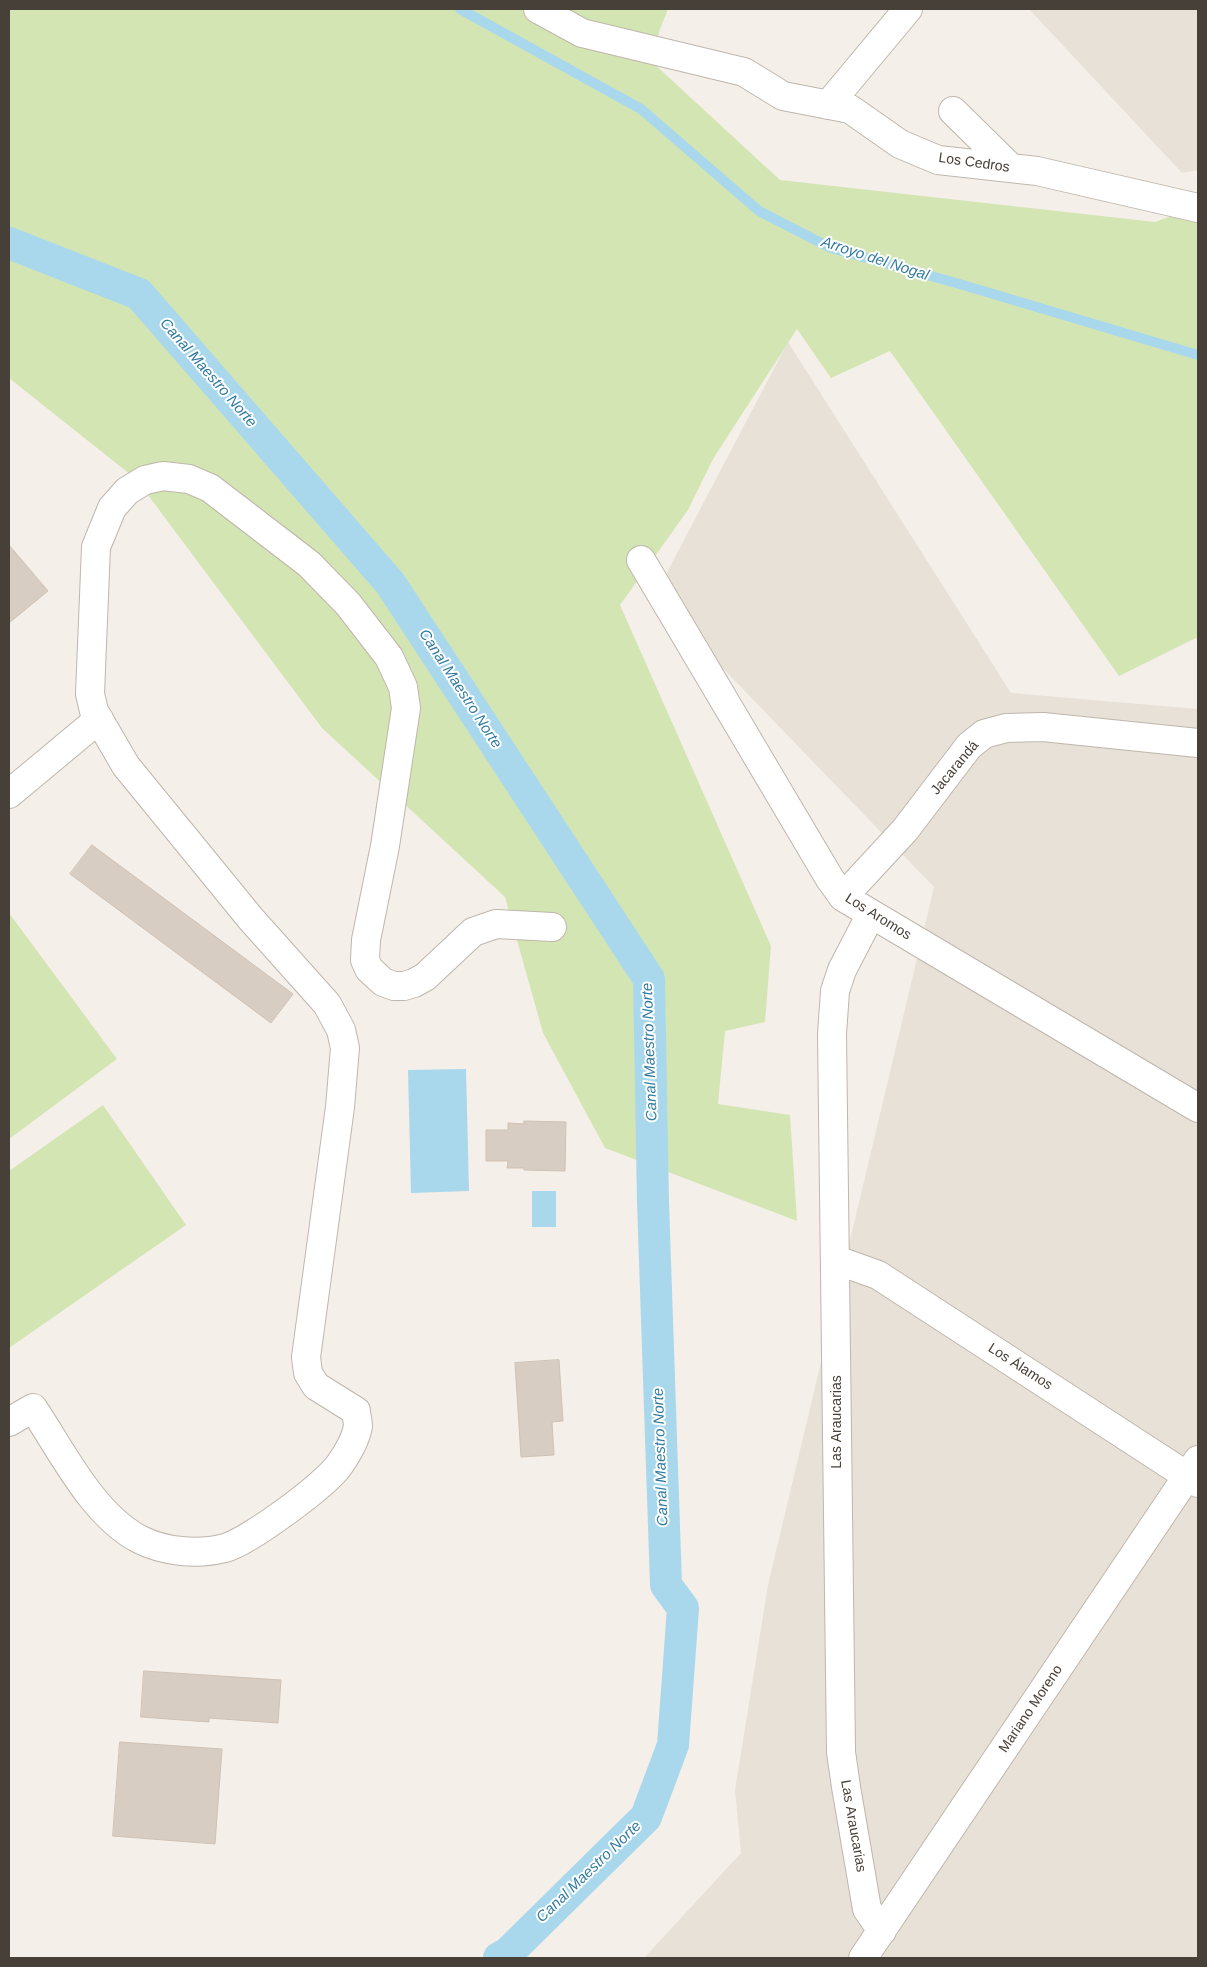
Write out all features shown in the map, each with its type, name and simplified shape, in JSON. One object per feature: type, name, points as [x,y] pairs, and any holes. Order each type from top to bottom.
[{"type":"street","name":"Los Cedros","points":[[538,9],[582,33],[744,72],[783,96],[850,109],[900,144],[938,160],[1036,171],[1198,208]]},
{"type":"street","points":[[828,105],[908,9]]},
{"type":"street","points":[[953,111],[1011,168]]},
{"type":"street","points":[[9,1422],[33,1408],[94,1501],[114,1521],[140,1539],[185,1552],[226,1548],[266,1525],[309,1494],[339,1465],[358,1426],[356,1411],[316,1386],[308,1373],[306,1357],[340,1107],[344,1048],[341,1030],[327,1004],[251,919],[126,766],[94,712],[90,694],[96,547],[112,508],[127,491],[145,480],[163,476],[189,479],[210,488],[309,564],[348,604],[389,657],[404,687],[406,708],[385,846],[364,950],[369,969],[383,982],[394,986],[404,986],[425,977],[473,932],[496,924],[552,927]]},
{"type":"street","name":"Los Aromos","points":[[642,560],[830,879],[843,897],[1198,1108]]},
{"type":"street","points":[[9,794],[99,719]]},
{"type":"street","name":"Jacarandá","points":[[843,897],[905,830],[969,746],[984,734],[1006,728],[1043,727],[1198,743]]},
{"type":"street","name":"Las Araucarias","points":[[871,914],[842,970],[835,991],[832,1034],[841,1752],[867,1909],[882,1931]]},
{"type":"street","name":"Los Álamos","points":[[836,1260],[878,1275],[1195,1473]]},
{"type":"street","name":"Mariano Moreno","points":[[863,1958],[1195,1473]]},
{"type":"shaded area","points":[[1029,9],[1198,9],[1198,170],[1182,173]]},
{"type":"shaded area","points":[[788,342],[1011,693],[1198,709],[1198,1958],[644,1958],[741,1853],[735,1790],[768,1585],[934,887],[654,597]]},
{"type":"green space","points":[[9,9],[668,9],[651,61],[780,180],[1155,222],[1198,206],[1198,637],[1119,676],[890,351],[831,378],[797,329],[713,459],[688,510],[620,605],[771,946],[765,1022],[725,1031],[718,1104],[790,1115],[797,1221],[605,1148],[543,1033],[505,897],[322,728],[136,479],[9,378]]},
{"type":"green space","points":[[9,913],[117,1059],[9,1139]]},
{"type":"green space","points":[[103,1105],[186,1225],[9,1348],[9,1171]]},
{"type":"water","points":[[466,1069],[469,1191],[411,1193],[408,1070]]},
{"type":"water","points":[[532,1191],[556,1191],[556,1227],[532,1227]]},
{"type":"building","points":[[9,545],[48,591],[9,623]]},
{"type":"building","points":[[92,845],[293,994],[271,1023],[70,874]]},
{"type":"building","points":[[524,1121],[566,1122],[565,1171],[507,1168],[508,1161],[486,1161],[486,1130],[508,1130],[508,1123],[524,1124]]},
{"type":"building","points":[[559,1360],[563,1421],[552,1422],[554,1455],[521,1457],[515,1363]]},
{"type":"building","points":[[144,1671],[281,1680],[278,1723],[209,1718],[209,1722],[141,1717]]},
{"type":"building","points":[[120,1742],[222,1749],[215,1844],[113,1836]]},
{"type":"waterway","name":"Arroyo del Nogal","points":[[460,9],[641,109],[759,211],[831,248],[1198,355]]},
{"type":"waterway","name":"Canal Maestro Norte","points":[[9,243],[139,294],[390,583],[649,979],[653,1202],[666,1585],[683,1608],[673,1745],[646,1817],[508,1953],[499,1958]]}]
